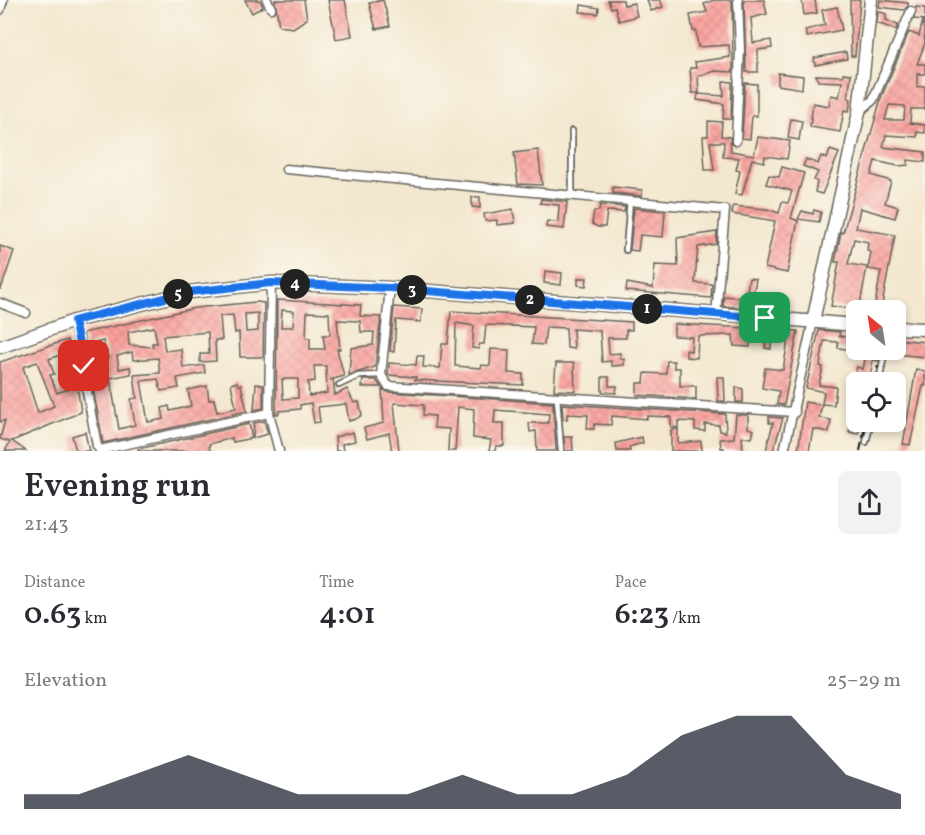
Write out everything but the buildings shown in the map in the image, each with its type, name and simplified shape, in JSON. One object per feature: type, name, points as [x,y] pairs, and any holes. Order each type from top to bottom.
[{"type":"street","points":[[0,10],[3,0]]},
{"type":"street","points":[[736,141],[740,49],[738,0]]},
{"type":"street","points":[[784,451],[795,412],[859,112],[871,0]]},
{"type":"street","points":[[859,112],[873,100],[911,11]]},
{"type":"street","points":[[286,169],[725,210],[716,315]]},
{"type":"street","points":[[0,347],[74,321],[189,292],[271,283],[390,288],[846,324]]},
{"type":"street","points":[[271,283],[269,413],[279,451]]},
{"type":"street","points":[[390,288],[381,375],[388,386],[795,412]]},
{"type":"street","points":[[0,303],[26,312]]},
{"type":"street","points":[[74,321],[97,446],[100,450],[269,413]]},
{"type":"street","points":[[906,328],[925,329]]},
{"type":"lane","points":[[572,131],[572,195]]},
{"type":"lane","points":[[626,250],[630,200]]},
{"type":"lane","points":[[339,385],[357,376],[381,375]]},
{"type":"lane","points":[[557,396],[561,451]]},
{"type":"lane","points":[[866,441],[868,432]]},
{"type":"railway","points":[[877,372],[878,365]]},
{"type":"railway","points":[[860,451],[864,432]]},
{"type":"route","points":[[84,366],[74,321],[189,292],[271,283],[390,288],[765,318]]}]
